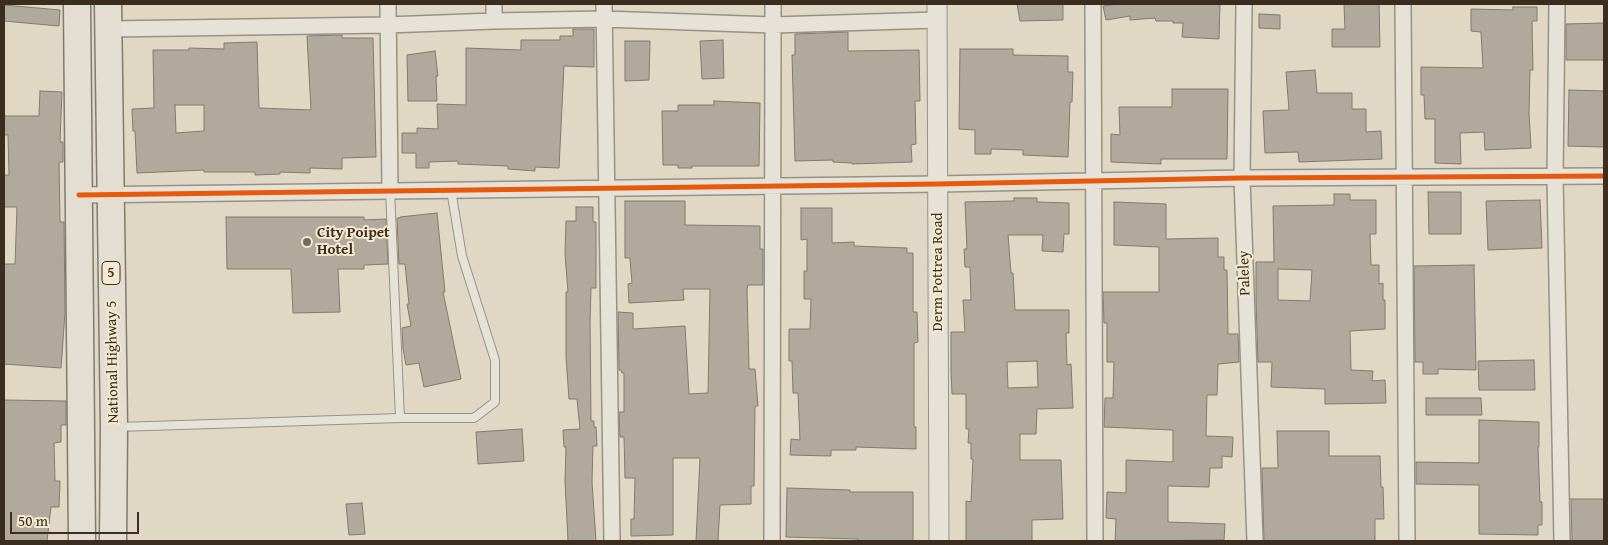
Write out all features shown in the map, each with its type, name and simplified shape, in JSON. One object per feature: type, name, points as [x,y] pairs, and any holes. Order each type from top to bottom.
[{"type":"highway","name":"5","points":[[77,4],[82,541]]},
{"type":"highway","name":"National Highway 5","points":[[108,16],[114,427],[113,541]]},
{"type":"street","points":[[388,4],[390,190]]},
{"type":"street","points":[[494,4],[494,21]]},
{"type":"street","points":[[772,541],[773,4]]},
{"type":"street","points":[[1093,4],[1096,541]]},
{"type":"street","name":"Paleley","points":[[1244,4],[1242,178],[1255,541]]},
{"type":"street","points":[[1403,4],[1407,541]]},
{"type":"street","points":[[1557,4],[1555,177],[1562,541]]},
{"type":"street","points":[[108,16],[388,25],[494,21],[604,11],[773,25],[937,12]]},
{"type":"street","points":[[604,11],[612,541]]},
{"type":"street","name":"Derm Pottrea Road","points":[[937,12],[939,541]]},
{"type":"street","points":[[79,195],[1095,182],[1242,178],[1604,176]]},
{"type":"lane","points":[[390,190],[400,418]]},
{"type":"lane","points":[[114,427],[400,418],[474,418],[495,402],[495,360],[462,256],[452,190]]},
{"type":"building","points":[[1017,4],[1063,4],[1063,20],[1020,21]]},
{"type":"building","points":[[1118,4],[1220,4],[1219,39],[1182,37],[1183,23],[1173,23],[1173,21],[1156,21],[1155,18],[1130,20],[1130,16],[1106,20],[1103,6]]},
{"type":"building","points":[[1344,4],[1379,4],[1380,47],[1332,47],[1332,29],[1345,29]]},
{"type":"building","points":[[4,5],[60,10],[59,26],[4,21]]},
{"type":"building","points":[[1513,7],[1537,7],[1537,21],[1532,21],[1533,70],[1530,70],[1529,113],[1531,148],[1485,150],[1484,132],[1460,133],[1461,164],[1435,163],[1435,119],[1425,119],[1424,95],[1421,95],[1421,67],[1483,68],[1481,32],[1471,31],[1471,9],[1513,10]]},
{"type":"building","points":[[1259,14],[1280,15],[1280,29],[1259,28]]},
{"type":"building","points":[[1604,23],[1604,60],[1566,60],[1566,24]]},
{"type":"building","points":[[573,29],[594,29],[594,67],[564,66],[559,168],[535,167],[535,171],[508,169],[508,166],[458,164],[458,161],[429,162],[429,168],[416,168],[416,153],[402,153],[402,133],[417,133],[417,128],[438,129],[437,104],[466,105],[466,48],[521,50],[521,40],[560,40],[560,36],[573,36]]},
{"type":"building","points":[[848,32],[848,51],[919,50],[920,101],[915,101],[916,144],[911,145],[912,162],[852,164],[833,162],[833,160],[795,161],[792,55],[795,55],[795,34]]},
{"type":"building","points":[[342,35],[342,38],[373,38],[376,157],[342,158],[342,169],[310,168],[310,173],[280,172],[280,174],[255,175],[255,172],[204,172],[204,170],[137,173],[132,109],[154,108],[153,50],[224,49],[224,43],[257,42],[259,108],[311,110],[307,36]],"holes":[[[175,105],[204,105],[204,131],[176,133]]]},
{"type":"building","points":[[723,40],[724,78],[702,79],[700,41]]},
{"type":"building","points":[[625,41],[650,41],[649,80],[625,81]]},
{"type":"building","points":[[960,49],[1013,49],[1013,55],[1068,56],[1068,72],[1073,72],[1068,157],[1023,155],[1023,150],[991,149],[991,154],[975,154],[975,130],[959,129]]},
{"type":"building","points":[[435,51],[438,76],[436,76],[437,101],[408,101],[407,55]]},
{"type":"building","points":[[1315,70],[1317,93],[1352,93],[1352,109],[1366,109],[1366,132],[1381,131],[1382,159],[1299,162],[1298,152],[1265,153],[1263,111],[1289,110],[1286,72]]},
{"type":"building","points":[[1172,89],[1228,89],[1227,159],[1161,159],[1161,164],[1111,162],[1111,134],[1120,135],[1119,107],[1172,107]]},
{"type":"building","points":[[1569,90],[1604,91],[1604,147],[1568,146]]},
{"type":"building","points":[[40,91],[62,92],[60,142],[63,142],[63,162],[59,162],[60,222],[64,222],[65,313],[61,368],[4,364],[4,264],[15,264],[17,207],[4,207],[4,175],[9,175],[8,135],[4,135],[4,116],[39,116]]},
{"type":"building","points":[[714,101],[760,103],[759,166],[692,166],[692,168],[678,168],[678,165],[663,165],[662,111],[678,111],[678,105],[714,105]]},
{"type":"building","points":[[1428,192],[1461,192],[1461,234],[1429,234]]},
{"type":"building","points":[[1334,194],[1350,194],[1350,200],[1376,200],[1376,234],[1370,234],[1371,265],[1379,265],[1379,284],[1383,283],[1385,329],[1350,331],[1351,370],[1373,371],[1372,381],[1385,380],[1386,403],[1325,404],[1325,389],[1271,387],[1272,362],[1258,362],[1256,262],[1274,262],[1273,206],[1334,205]],"holes":[[[1278,269],[1312,270],[1310,301],[1278,300]]]},
{"type":"building","points":[[1014,198],[1037,198],[1037,202],[1069,203],[1069,234],[1064,234],[1063,252],[1042,251],[1043,235],[1008,235],[1015,310],[1069,310],[1069,333],[1066,333],[1067,365],[1071,364],[1073,408],[1037,409],[1036,434],[1020,434],[1020,460],[1061,460],[1063,519],[1032,520],[1032,541],[966,541],[966,501],[971,502],[973,459],[971,459],[971,443],[968,443],[969,429],[966,429],[966,394],[952,394],[951,371],[951,332],[965,332],[963,300],[971,300],[970,267],[965,267],[964,249],[967,249],[965,202],[1014,201]],"holes":[[[1037,361],[1038,387],[1008,388],[1007,362]]]},
{"type":"building","points":[[1540,200],[1542,248],[1488,250],[1486,201]]},
{"type":"building","points":[[625,201],[685,201],[685,225],[760,226],[760,249],[763,249],[763,285],[748,285],[747,289],[749,369],[755,369],[758,406],[755,406],[754,486],[751,486],[751,504],[720,505],[718,541],[696,541],[700,458],[673,458],[673,535],[631,536],[631,519],[634,519],[635,478],[625,478],[624,437],[620,437],[619,412],[624,412],[624,373],[619,370],[618,312],[633,313],[633,329],[685,326],[689,394],[708,393],[710,289],[683,289],[684,300],[629,303],[628,284],[632,283],[630,258],[625,258]]},
{"type":"building","points":[[1114,202],[1166,204],[1166,239],[1218,238],[1218,257],[1224,257],[1224,270],[1227,270],[1228,334],[1238,334],[1239,362],[1218,364],[1217,395],[1207,395],[1206,436],[1233,437],[1232,457],[1222,456],[1222,468],[1210,468],[1209,487],[1168,486],[1168,522],[1225,524],[1224,540],[1115,541],[1116,519],[1106,518],[1107,492],[1126,493],[1126,460],[1173,462],[1173,430],[1104,427],[1105,398],[1113,398],[1114,362],[1107,362],[1107,323],[1104,323],[1103,292],[1159,292],[1159,247],[1114,245]]},
{"type":"building","points":[[576,207],[593,207],[593,222],[596,222],[596,288],[591,288],[590,321],[591,421],[594,421],[594,427],[596,427],[597,446],[593,446],[592,482],[596,541],[568,541],[565,481],[566,447],[564,447],[563,430],[580,429],[577,399],[569,399],[566,357],[566,292],[568,292],[565,254],[566,221],[576,221]]},
{"type":"building","points":[[801,208],[832,208],[832,243],[854,242],[854,246],[907,248],[907,253],[913,253],[913,312],[917,312],[918,342],[914,343],[914,427],[916,427],[916,449],[856,447],[856,450],[831,450],[831,456],[790,455],[791,439],[800,440],[798,393],[793,393],[792,361],[789,361],[789,329],[810,329],[811,299],[804,299],[804,271],[807,271],[807,239],[801,240]]},
{"type":"building","points":[[437,213],[445,292],[443,292],[461,379],[424,387],[419,363],[406,365],[403,348],[402,328],[411,326],[407,304],[409,304],[405,264],[399,264],[397,218]]},
{"type":"building","points":[[226,217],[364,217],[364,220],[386,219],[388,264],[364,265],[364,269],[338,269],[340,312],[293,313],[291,269],[227,269]]},
{"type":"building","points":[[1474,265],[1476,370],[1438,369],[1438,374],[1423,374],[1423,362],[1415,362],[1414,266]]},
{"type":"building","points":[[1534,360],[1535,390],[1479,390],[1478,361]]},
{"type":"building","points":[[1426,398],[1481,398],[1482,415],[1426,415]]},
{"type":"building","points":[[4,400],[66,401],[66,425],[61,425],[61,442],[54,443],[55,481],[60,481],[59,507],[51,507],[47,541],[4,541]]},
{"type":"building","points":[[1479,420],[1539,422],[1538,447],[1542,525],[1538,525],[1538,535],[1479,534],[1479,485],[1416,484],[1416,462],[1479,463]]},
{"type":"building","points":[[522,429],[524,461],[478,464],[476,432]]},
{"type":"building","points":[[1277,431],[1329,431],[1329,456],[1380,456],[1384,519],[1375,519],[1375,541],[1264,541],[1262,468],[1278,468]]},
{"type":"building","points":[[787,488],[850,490],[850,492],[913,492],[913,541],[858,541],[858,539],[786,537]]},
{"type":"building","points":[[1571,499],[1604,499],[1604,541],[1572,541]]},
{"type":"building","points":[[362,503],[365,534],[349,535],[346,504]]},
{"type":"cycle path","points":[[79,195],[938,184],[1242,178],[1604,176]]},
{"type":"place","name":"City Poipet Hotel","points":[[307,242]]}]
